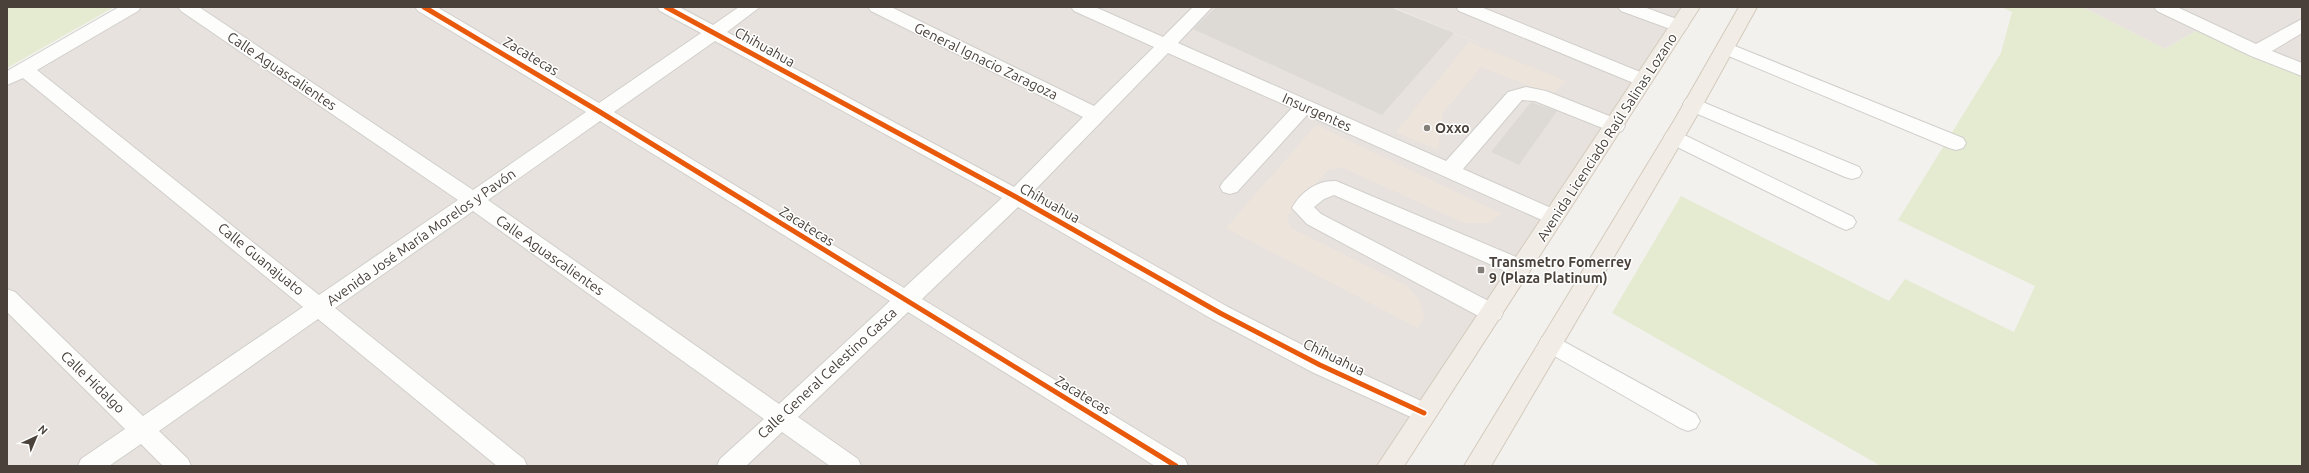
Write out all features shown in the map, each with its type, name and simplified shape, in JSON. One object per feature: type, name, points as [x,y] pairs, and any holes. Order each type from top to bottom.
[{"type":"main road","name":"Avenida Licenciado Raúl Salinas Lozano","points":[[1390,466],[1615,126],[1691,7]]},
{"type":"main road","points":[[1477,466],[1674,137],[1748,7]]},
{"type":"street","points":[[7,79],[132,7]]},
{"type":"street","name":"Calle Aguascalientes","points":[[187,7],[474,201],[849,466]]},
{"type":"street","name":"Zacatecas","points":[[424,7],[600,112],[905,301],[1176,466]]},
{"type":"street","name":"Chihuahua","points":[[666,7],[1016,197],[1220,313],[1320,365],[1424,413]]},
{"type":"street","name":"Avenida José María Morelos y Pavón","points":[[90,466],[474,201],[751,7]]},
{"type":"street","name":"General Ignacio Zaragoza","points":[[878,7],[1095,115]]},
{"type":"street","name":"Insurgentes","points":[[1080,7],[1554,217]]},
{"type":"street","name":"Calle General Celestino Gasca","points":[[729,466],[1016,197],[1095,115],[1166,46],[1203,7]]},
{"type":"street","points":[[1464,7],[1643,80]]},
{"type":"street","points":[[1627,7],[1679,26]]},
{"type":"street","points":[[2163,7],[2257,52],[2302,70]]},
{"type":"street","points":[[2257,52],[2302,25]]},
{"type":"street","points":[[1725,48],[1956,143]]},
{"type":"street","name":"Calle Guanajuato","points":[[24,69],[321,307],[516,466]]},
{"type":"street","points":[[1450,170],[1515,96],[1526,93],[1539,95],[1615,126]]},
{"type":"street","points":[[1693,104],[1852,172]]},
{"type":"street","points":[[1230,187],[1304,107]]},
{"type":"street","points":[[1674,137],[1846,222]]},
{"type":"street","points":[[1492,313],[1314,219],[1302,208],[1321,191],[1336,188],[1520,268]]},
{"type":"street","name":"Calle Hidalgo","points":[[7,298],[179,466]]},
{"type":"street","points":[[1550,343],[1688,421]]},
{"type":"shaded area","points":[[131,7],[1390,7],[1491,48],[1392,7],[1687,7],[1386,466],[7,466],[7,79]]},
{"type":"shaded area","points":[[2082,7],[2302,7],[2302,64],[2210,23],[2165,49]]},
{"type":"shaded area","points":[[1469,42],[1566,81],[1552,95],[1481,67],[1443,113],[1438,150],[1396,132]]},
{"type":"shaded area","points":[[1316,125],[1502,214],[1489,223],[1464,223],[1344,168],[1329,169],[1287,216],[1291,228],[1407,286],[1419,300],[1424,315],[1418,328],[1226,228]]},
{"type":"green space","points":[[7,7],[114,7],[7,68]]},
{"type":"green space","points":[[2001,7],[2082,7],[2165,49],[2196,31],[2302,75],[2302,466],[1881,466],[1612,313],[1681,196],[1889,301],[1905,279],[2014,332],[2035,286],[1898,220],[2001,53],[2012,12]]},
{"type":"building","points":[[1216,7],[1390,7],[1454,33],[1382,115],[1193,29]]},
{"type":"building","name":"Oxxo","points":[[1531,102],[1557,111],[1519,165],[1491,152]]},
{"type":"cycle path","points":[[424,7],[600,112],[1176,466]]},
{"type":"cycle path","points":[[666,7],[1016,197],[1220,313],[1320,365],[1424,413]]},
{"type":"place","name":"Oxxo","points":[[1427,128]]},
{"type":"place","name":"Transmetro Fomerrey 9 (Plaza Platinum)","points":[[1481,270]]}]
